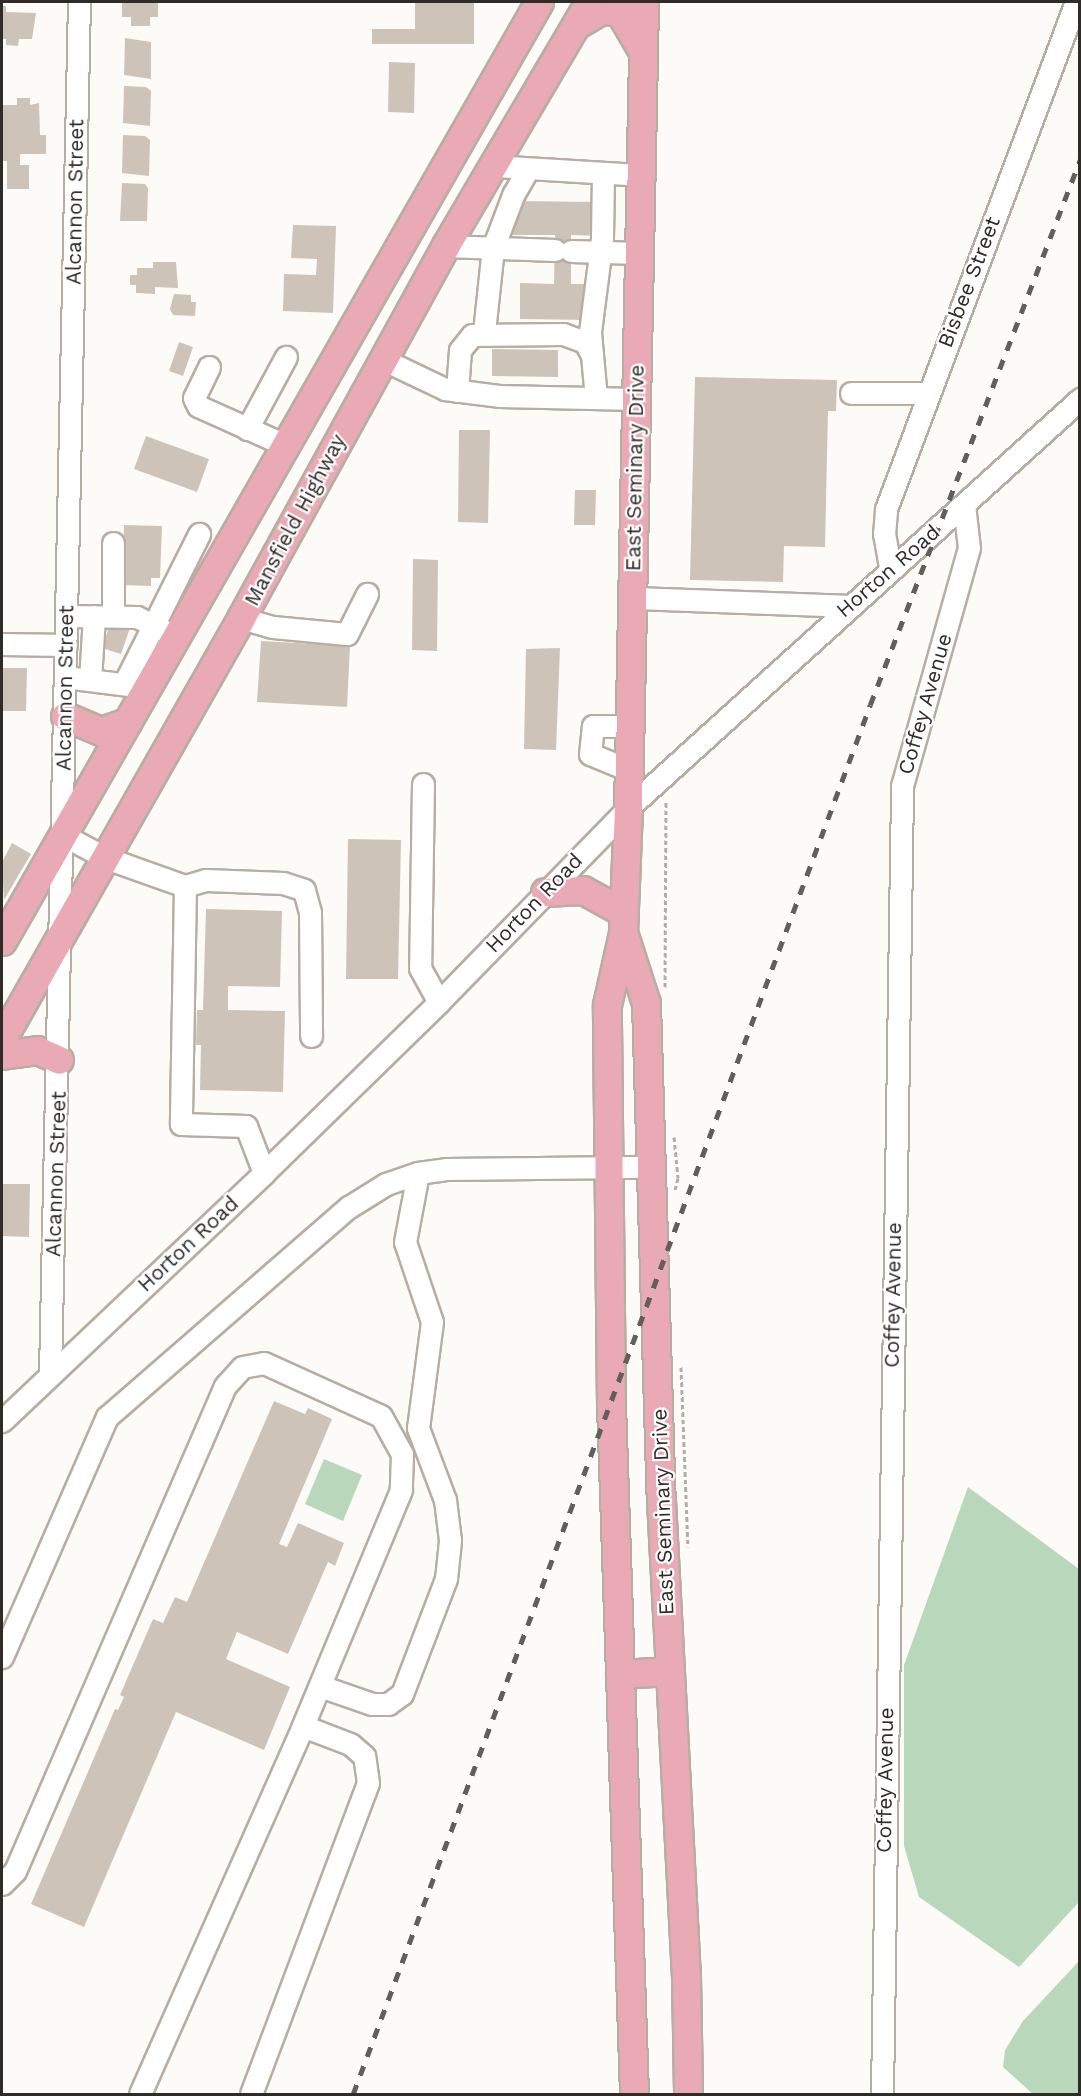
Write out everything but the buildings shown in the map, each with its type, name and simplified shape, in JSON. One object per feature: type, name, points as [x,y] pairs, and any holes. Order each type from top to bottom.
[{"type":"main road","name":"Mansfield Highway","points":[[4,932],[127,722],[135,686],[164,631],[285,446],[539,2]]},
{"type":"main road","name":"Mansfield Highway","points":[[2,1039],[241,618],[445,246],[589,2]]},
{"type":"main road","name":"East Seminary Drive","points":[[634,2094],[610,1404],[607,1005],[623,923],[628,808],[644,2]]},
{"type":"main road","points":[[575,26],[601,10],[619,11],[643,53]]},
{"type":"main road","points":[[64,716],[101,731],[127,722]]},
{"type":"main road","points":[[545,892],[583,890],[623,923]]},
{"type":"main road","name":"East Seminary Drive","points":[[623,923],[646,1003],[688,2094]]},
{"type":"main road","points":[[2,1055],[37,1050],[59,1060]]},
{"type":"main road","points":[[620,1674],[670,1671]]},
{"type":"street","name":"Alcannon Street","points":[[50,1374],[59,1060],[61,834],[79,2]]},
{"type":"street","name":"Bisbee Street","points":[[890,567],[884,534],[886,509],[927,393],[1076,2]]},
{"type":"street","points":[[494,166],[640,175]]},
{"type":"street","points":[[484,332],[493,248],[513,195],[528,169]]},
{"type":"street","points":[[596,398],[590,332],[595,313],[597,251],[602,238],[603,173]]},
{"type":"street","points":[[445,246],[639,253]]},
{"type":"street","points":[[457,391],[460,350],[472,335],[484,332],[563,334],[585,342],[592,355]]},
{"type":"street","points":[[247,429],[286,357]]},
{"type":"street","points":[[382,359],[445,389],[457,391],[499,396],[636,399]]},
{"type":"street","points":[[208,367],[194,398],[198,406],[285,446]]},
{"type":"street","points":[[851,393],[927,393]]},
{"type":"street","name":"Horton Road","points":[[2,1421],[264,1173],[439,1002],[628,808],[890,567],[963,505],[1080,399]]},
{"type":"street","name":"Coffey Avenue","points":[[882,2094],[902,786],[969,548],[963,505]]},
{"type":"street","points":[[66,616],[137,617],[164,631],[199,534]]},
{"type":"street","points":[[90,680],[104,616],[113,543]]},
{"type":"street","points":[[241,618],[273,627],[347,634],[367,594]]},
{"type":"street","points":[[632,598],[848,606]]},
{"type":"street","points":[[2,644],[66,645]]},
{"type":"street","points":[[65,677],[135,686]]},
{"type":"street","points":[[629,726],[593,726],[590,754],[629,770]]},
{"type":"street","points":[[423,784],[420,968],[439,1002]]},
{"type":"street","points":[[61,834],[106,858],[186,886],[206,880],[283,883],[304,890],[310,912],[311,1036]]},
{"type":"street","points":[[186,886],[181,1124],[246,1126],[264,1173]]},
{"type":"street","points":[[2,1657],[106,1418],[349,1207],[386,1184],[418,1173],[446,1169],[651,1167]]},
{"type":"street","points":[[320,1686],[372,1704],[388,1704],[402,1694],[446,1579],[450,1540],[445,1500],[418,1428],[432,1322],[405,1242],[418,1173]]},
{"type":"street","points":[[2,1884],[15,1871],[225,1386],[242,1367],[264,1363],[381,1416],[402,1454],[401,1490],[303,1726],[140,2094]]},
{"type":"street","points":[[251,2094],[368,1783],[364,1756],[350,1744],[303,1726]]},
{"type":"green space","points":[[324,1459],[362,1475],[343,1521],[305,1504]]},
{"type":"green space","points":[[968,1487],[1079,1569],[1079,1902],[1019,1967],[919,1897],[904,1846],[904,1665]]},
{"type":"green space","points":[[1079,1961],[1079,2094],[1033,2094],[1003,2067],[1005,2050],[1023,2021]]},
{"type":"railway","points":[[353,2094],[870,705],[1080,160]]}]
